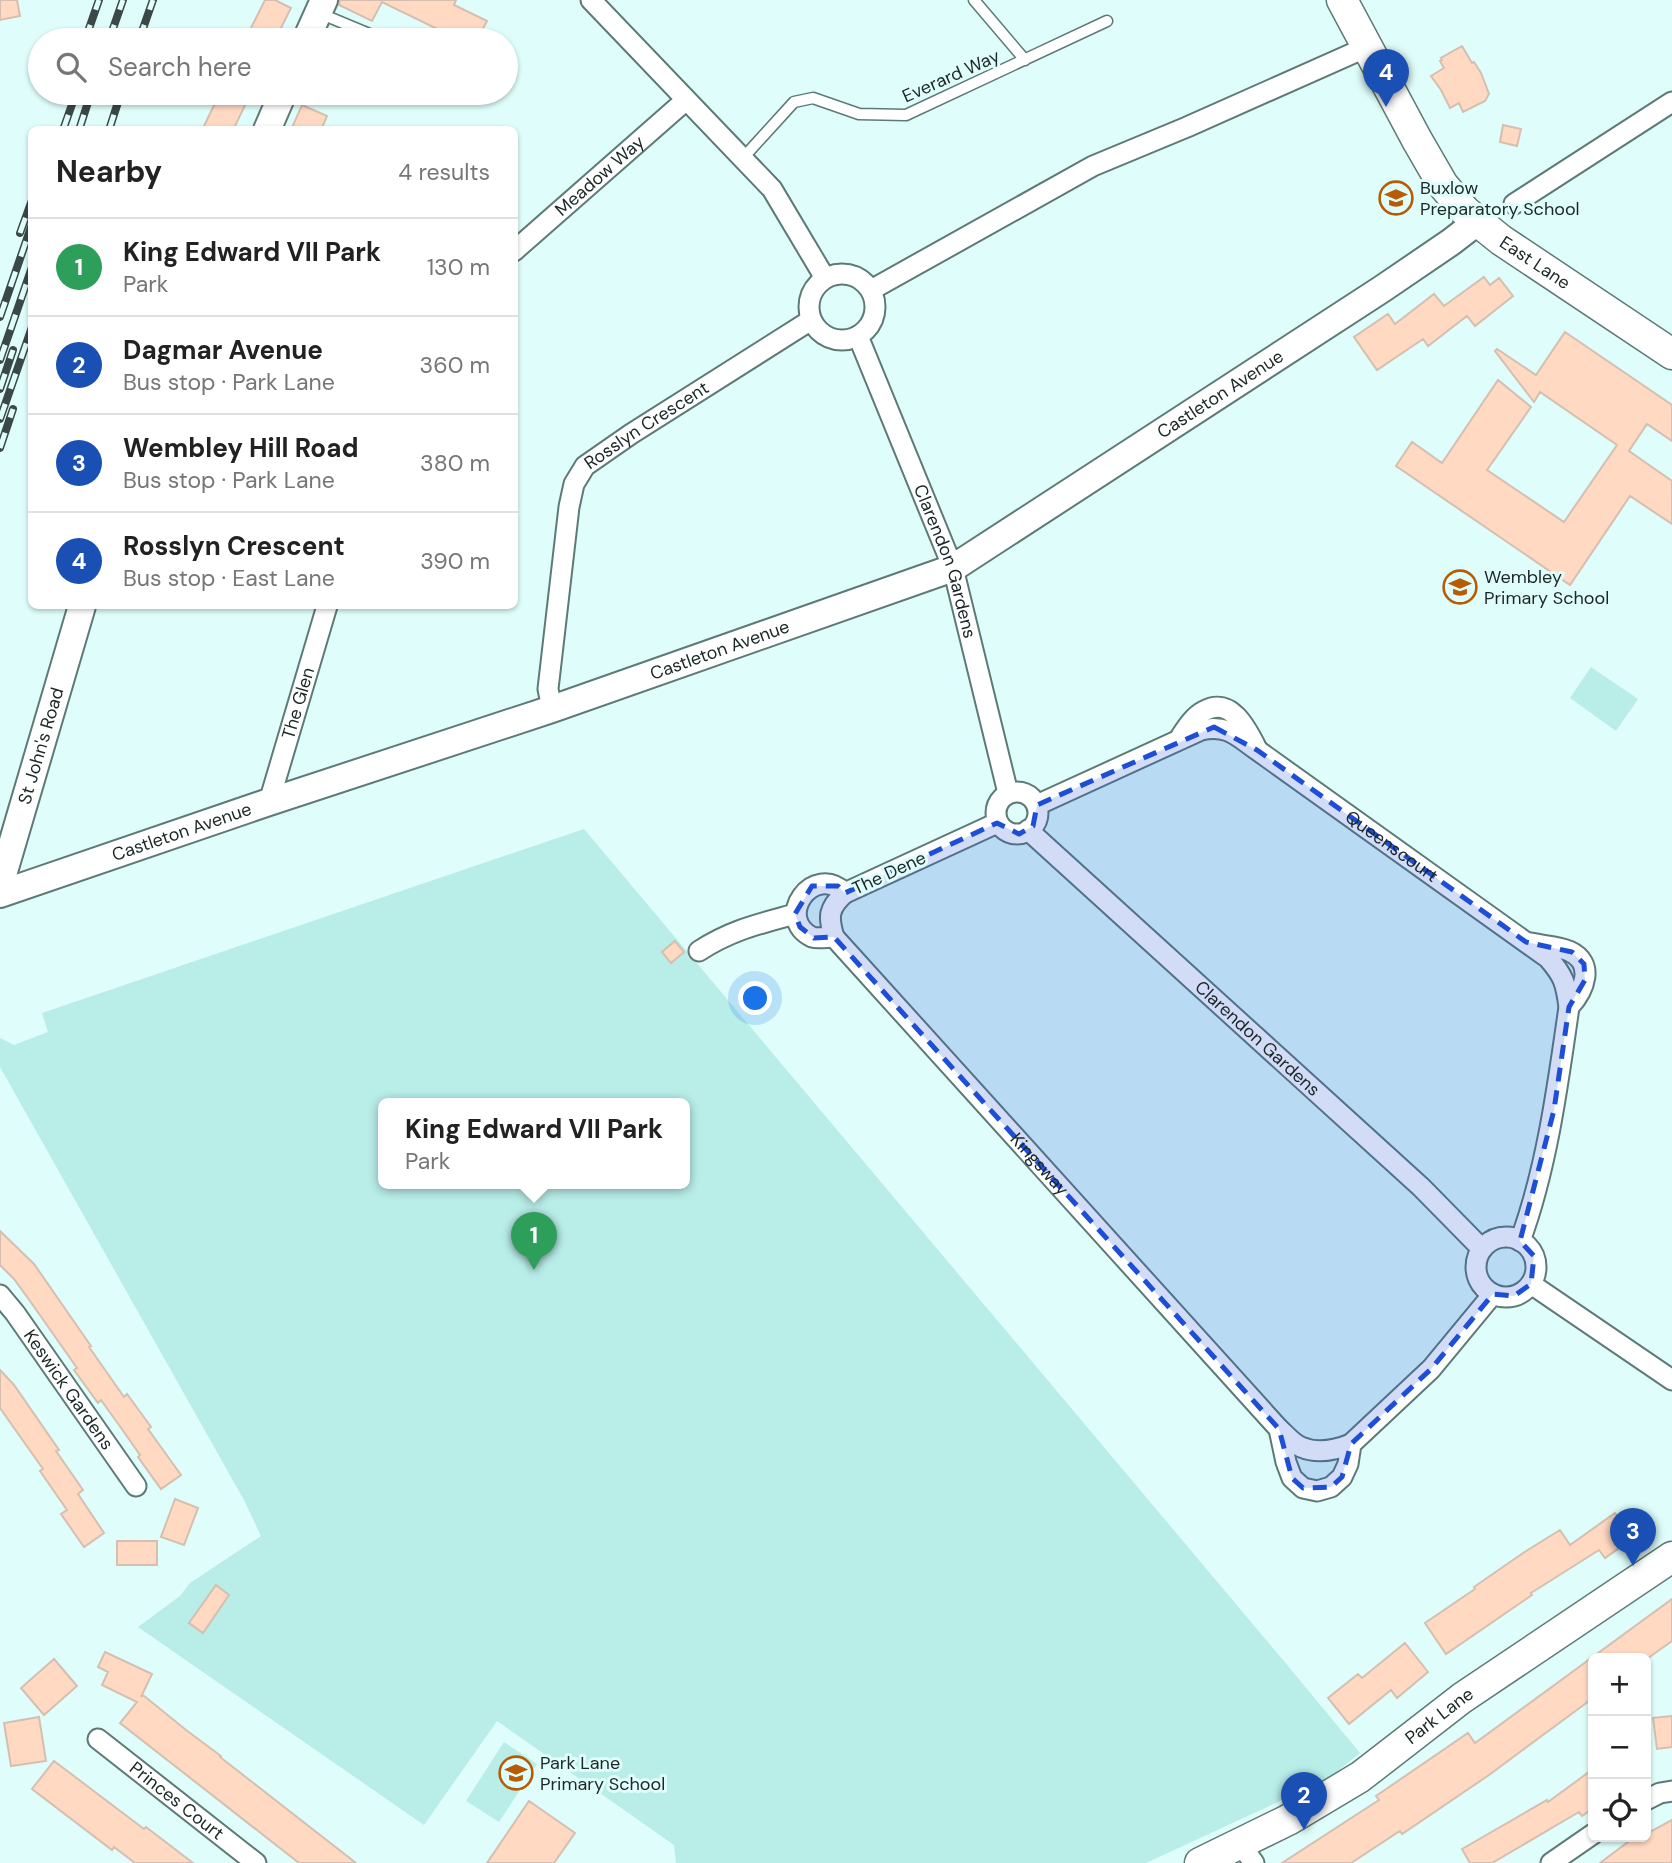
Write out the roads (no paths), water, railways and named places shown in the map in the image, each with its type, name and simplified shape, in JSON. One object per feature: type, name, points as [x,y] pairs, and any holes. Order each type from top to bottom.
[{"type":"main road","name":"East Lane","points":[[1342,0],[1416,140],[1443,185],[1465,211],[1477,222],[1672,354]]},
{"type":"main road","name":"Park Lane","points":[[1200,1863],[1247,1854],[1287,1820],[1360,1777],[1462,1698],[1672,1557]]},
{"type":"street","points":[[591,0],[772,189],[825,278]]},
{"type":"street","points":[[311,28],[321,6]]},
{"type":"street","points":[[871,290],[1093,166],[1367,47]]},
{"type":"street","name":"Meadow Way","points":[[518,247],[686,100]]},
{"type":"street","points":[[1514,204],[1672,102]]},
{"type":"street","points":[[269,126],[278,105]]},
{"type":"street","name":"Castleton Avenue","points":[[0,894],[552,709],[953,568],[1382,289],[1477,222]]},
{"type":"street","points":[[847,274],[858,278],[871,290],[875,313],[871,324],[858,336],[835,340],[816,328],[811,320],[808,309],[810,298],[815,287],[825,278],[847,274]]},
{"type":"street","name":"Rosslyn Crescent","points":[[552,709],[548,689],[569,507],[574,484],[585,466],[811,320]]},
{"type":"street","name":"Clarendon Gardens","points":[[858,336],[953,568],[1008,793]]},
{"type":"street","name":"St John's Road","points":[[0,885],[81,609]]},
{"type":"street","name":"The Glen","points":[[269,802],[326,609]]},
{"type":"street","name":"Queenscourt","points":[[1037,805],[1201,730],[1214,727],[1223,729],[1257,750],[1526,942],[1572,952],[1584,964],[1585,980],[1579,996],[1569,1007],[1553,1110],[1528,1218],[1520,1241]]},
{"type":"street","points":[[1023,792],[1037,805],[1037,820],[1028,831],[1011,834],[998,822],[995,815],[998,801],[1008,793],[1023,792]]},
{"type":"street","name":"The Dene","points":[[795,914],[800,898],[812,886],[838,886],[845,893],[998,822]]},
{"type":"street","name":"Clarendon Gardens","points":[[1028,831],[1421,1187],[1482,1249]]},
{"type":"street","points":[[699,951],[718,938],[738,930],[795,914],[800,927],[814,938],[834,937],[829,920],[836,902],[845,893]]},
{"type":"street","name":"Kingsway","points":[[834,937],[1279,1429],[1300,1447],[1322,1450],[1351,1444],[1348,1464],[1342,1476],[1331,1487],[1317,1491],[1303,1488],[1292,1478],[1279,1429]]},
{"type":"street","points":[[1500,1238],[1520,1241],[1534,1256],[1536,1266],[1531,1284],[1514,1296],[1493,1294],[1485,1288],[1476,1269],[1482,1249],[1500,1238]]},
{"type":"street","points":[[1531,1284],[1672,1380]]},
{"type":"street","points":[[1351,1444],[1431,1369],[1493,1294]]},
{"type":"street","name":"Keswick Gardens","points":[[0,1295],[136,1486]]},
{"type":"street","name":"Princes Court","points":[[98,1739],[256,1863]]},
{"type":"street","points":[[1651,1798],[1672,1791]]},
{"type":"street","points":[[1550,1863],[1588,1837]]},
{"type":"lane","points":[[974,0],[1025,60]]},
{"type":"lane","points":[[321,6],[362,28]]},
{"type":"lane","name":"Everard Way","points":[[743,158],[794,102],[813,98],[859,114],[906,115],[1107,21]]},
{"type":"railway","points":[[89,28],[99,0]]},
{"type":"railway","points":[[113,28],[123,0]]},
{"type":"railway","points":[[143,28],[153,0]]},
{"type":"railway","points":[[64,126],[72,105]]},
{"type":"railway","points":[[80,126],[87,105]]},
{"type":"railway","points":[[110,126],[117,105]]},
{"type":"railway","points":[[20,233],[28,211]]},
{"type":"railway","points":[[0,317],[28,236]]},
{"type":"railway","points":[[0,360],[28,279]]},
{"type":"railway","points":[[0,419],[28,338]]},
{"type":"railway","points":[[0,389],[13,350]]},
{"type":"railway","points":[[0,448],[13,409]]},
{"type":"place","name":"Rosslyn Crescent","points":[[1386,107]]},
{"type":"place","name":"Buxlow Preparatory School","points":[[1396,198]]},
{"type":"place","name":"Wembley Primary School","points":[[1460,587]]},
{"type":"place","name":"King Edward VII Park","points":[[534,1270]]},
{"type":"place","name":"Wembley Hill Road","points":[[1633,1566]]},
{"type":"place","name":"Park Lane Primary School","points":[[516,1773]]},
{"type":"place","name":"Dagmar Avenue","points":[[1304,1830]]}]
